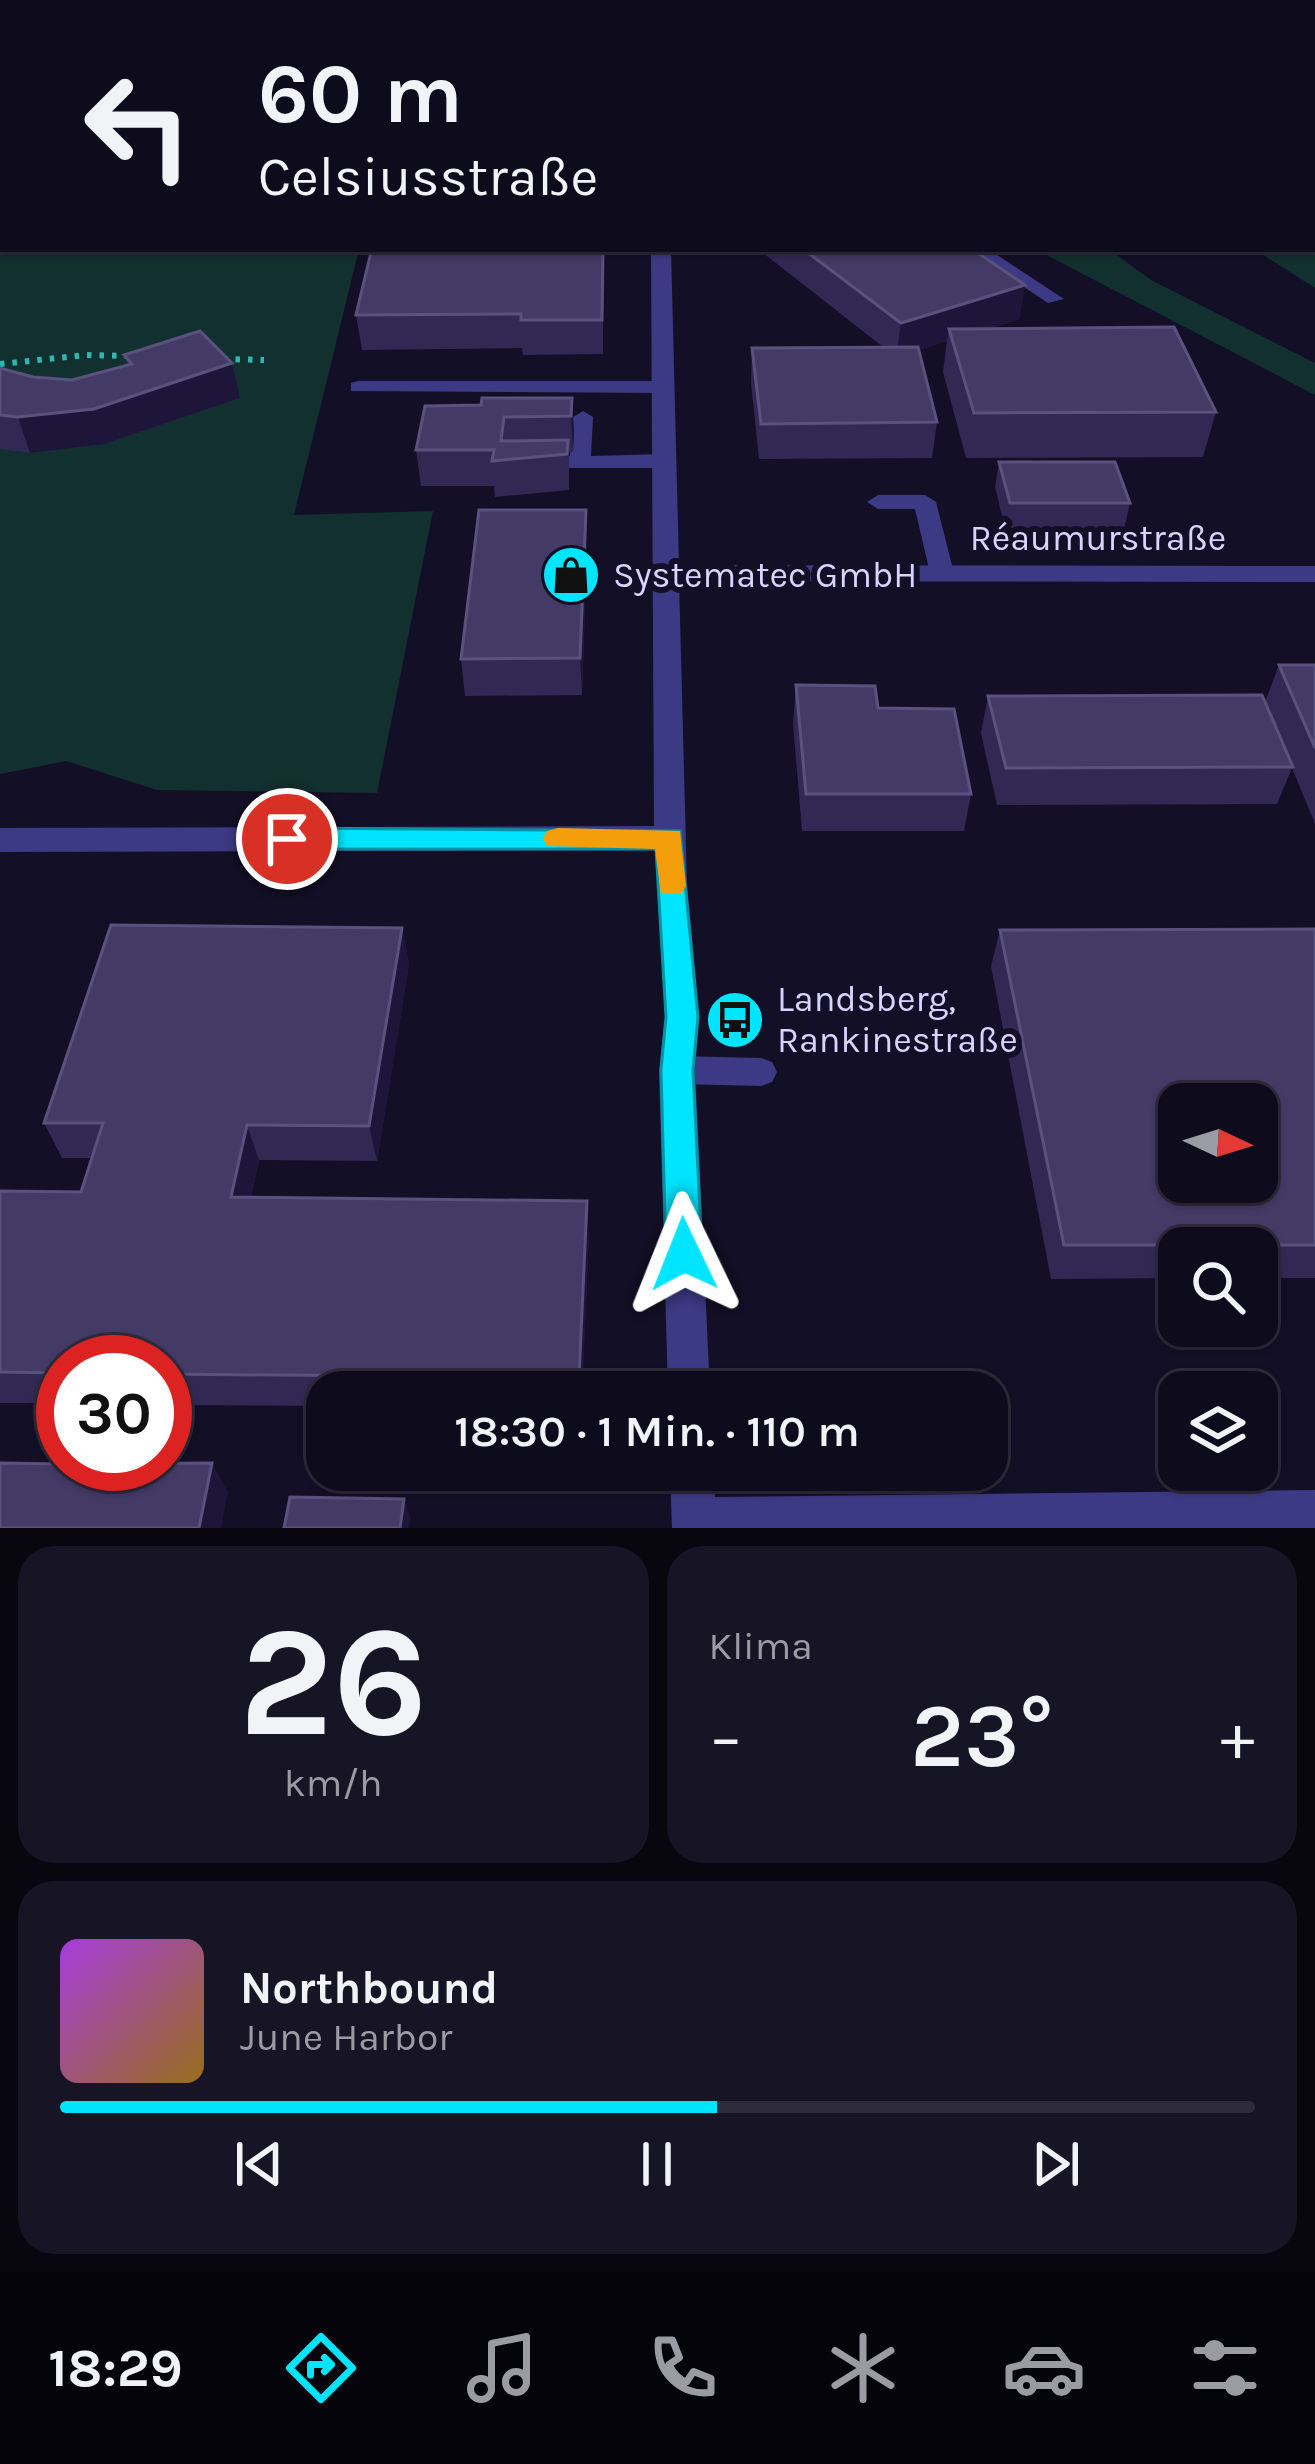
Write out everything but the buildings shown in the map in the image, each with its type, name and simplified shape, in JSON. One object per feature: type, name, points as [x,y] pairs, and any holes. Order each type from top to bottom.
[{"type":"street","points":[[661,252],[670,838],[682,1017],[677,1070],[688,1371]]},
{"type":"street","name":"Réaumurstraße","points":[[665,573],[1315,574]]},
{"type":"street","points":[[0,840],[670,838]]},
{"type":"street","points":[[693,1491],[694,1524],[1315,1512]]},
{"type":"lane","points":[[981,252],[1055,299]]},
{"type":"lane","points":[[358,387],[662,387]]},
{"type":"lane","points":[[580,462],[583,418]]},
{"type":"lane","points":[[517,463],[664,461]]},
{"type":"lane","points":[[878,502],[925,502],[942,573]]},
{"type":"lane","points":[[677,1070],[761,1072]]},
{"type":"path","points":[[0,364],[86,355],[130,356]]},
{"type":"path","points":[[219,359],[264,360]]},
{"type":"green space","points":[[0,252],[358,252],[294,515],[433,511],[377,793],[157,790],[66,761],[0,774]]},
{"type":"green space","points":[[1041,252],[1113,252],[1151,280],[1315,363],[1315,395]]},
{"type":"green space","points":[[1259,252],[1315,252],[1315,288]]},
{"type":"slow traffic","points":[[558,838],[670,838],[671,886]]},
{"type":"place","name":"Systematec GmbH","points":[[571,575]]},
{"type":"place","name":"Landsberg, Rankinestraße","points":[[735,1020]]},
{"type":"route","points":[[287,839],[670,838],[682,1017],[677,1070],[684,1254]]}]
